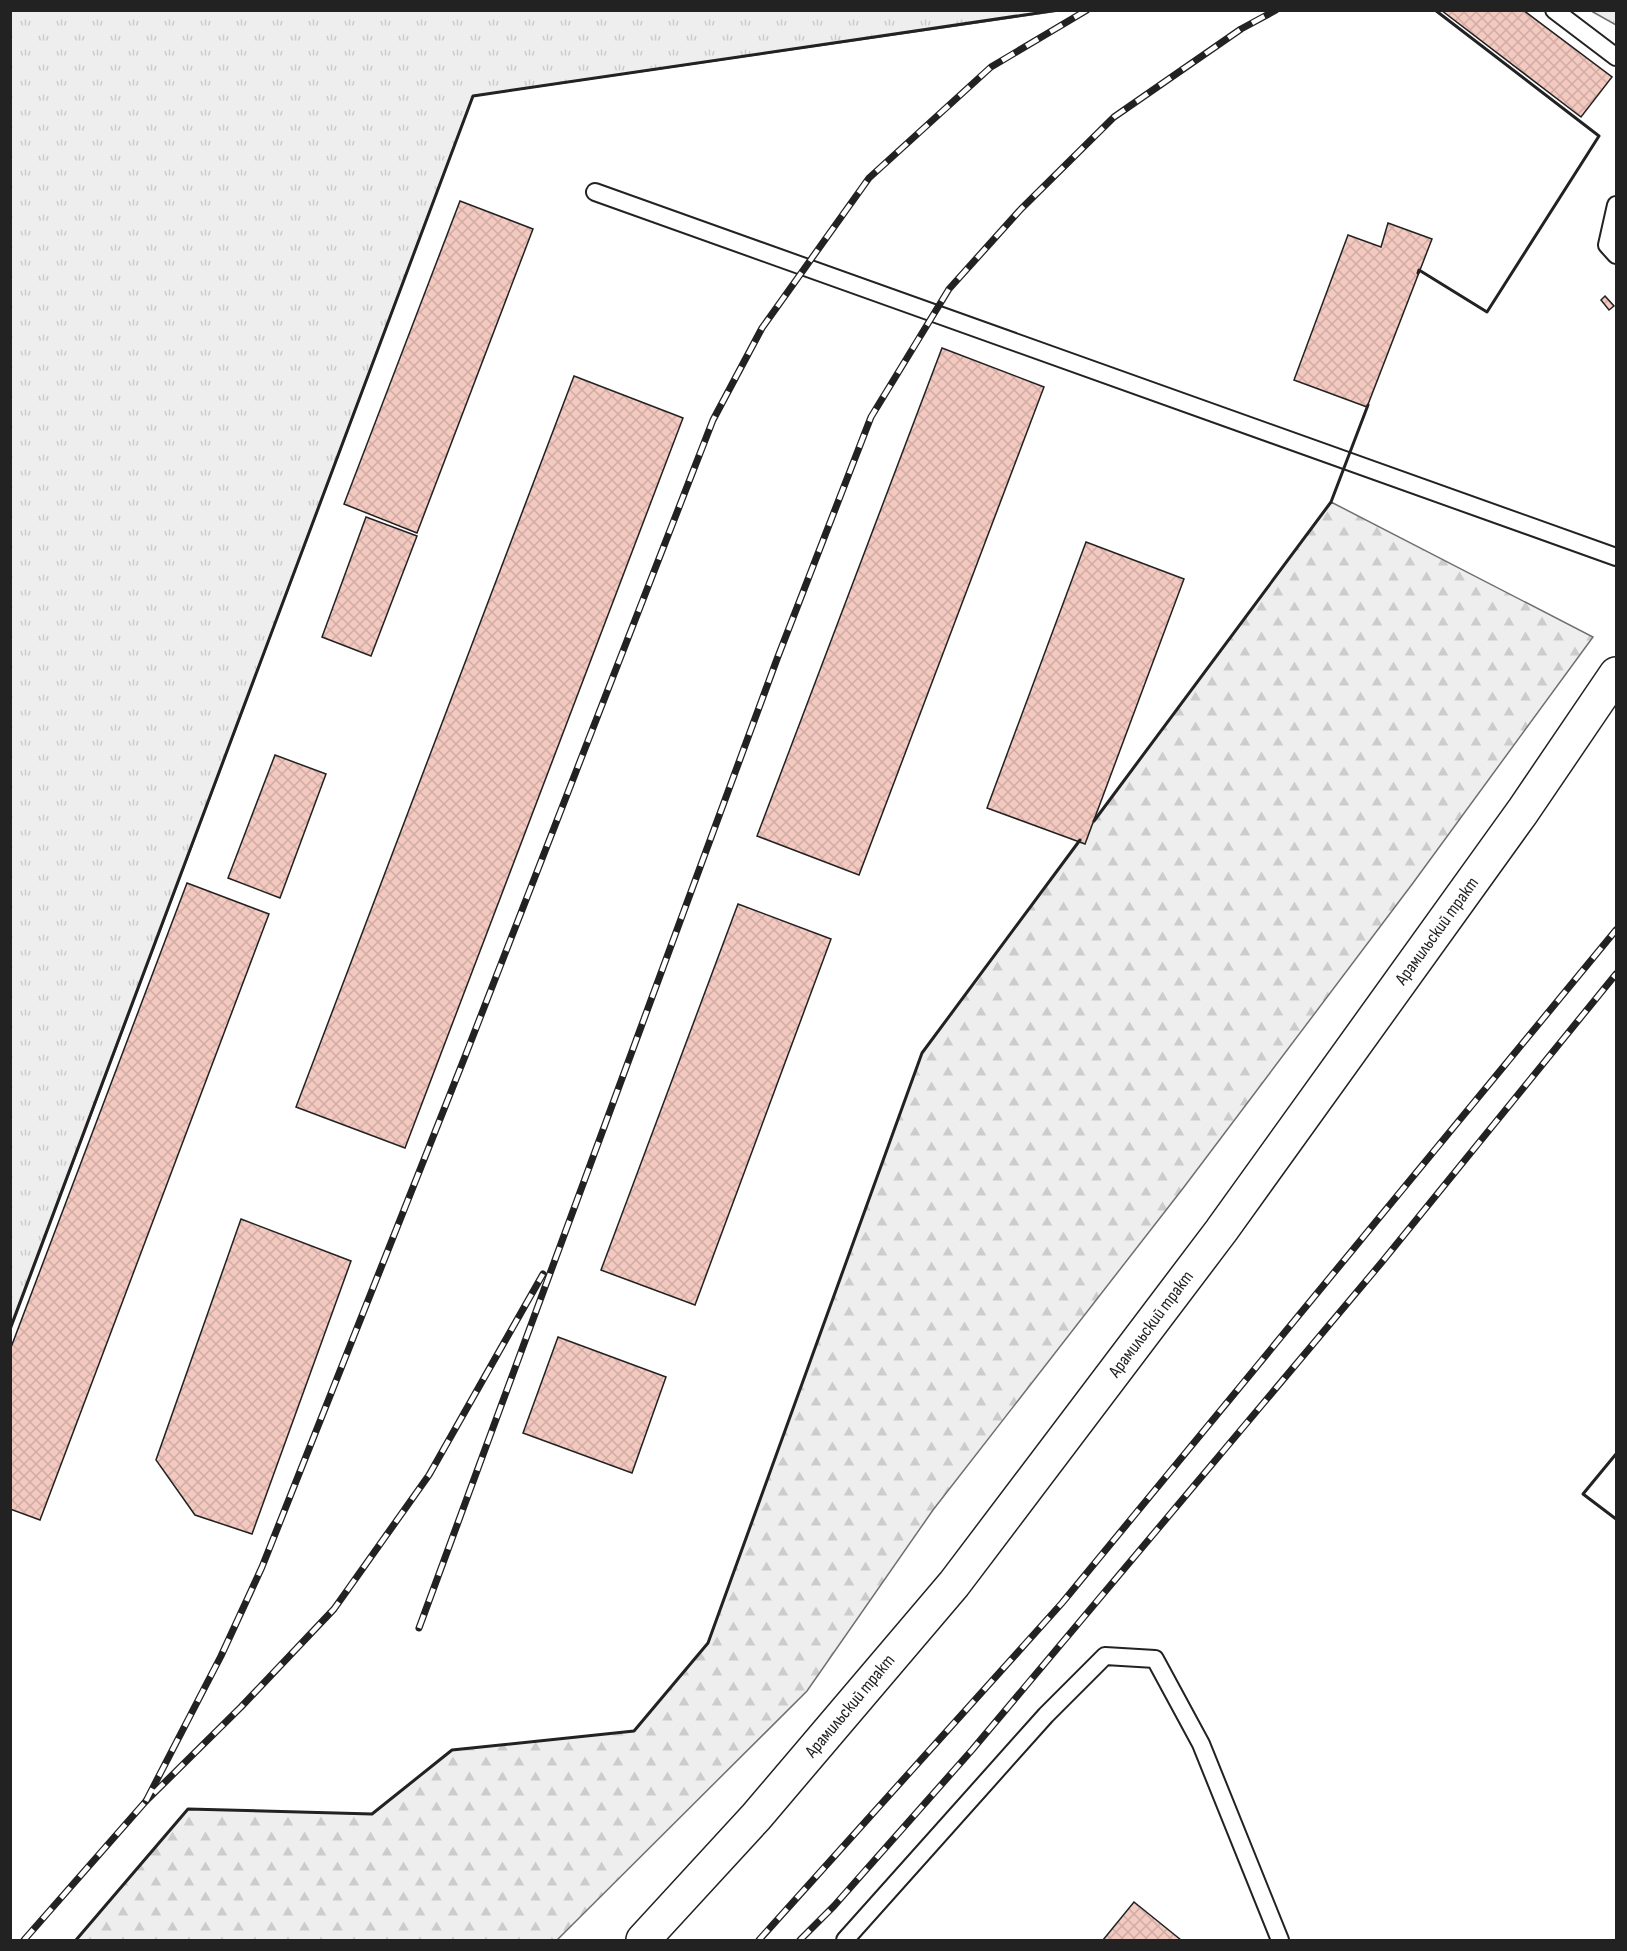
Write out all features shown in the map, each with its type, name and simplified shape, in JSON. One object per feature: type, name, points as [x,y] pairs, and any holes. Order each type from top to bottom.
[{"type":"main road","name":"Арамильский тракт","points":[[643,1941],[756,1817],[954,1584],[1228,1222],[1523,811],[1617,674]]},
{"type":"lane","points":[[1554,10],[1617,57]]},
{"type":"lane","points":[[595,192],[1617,557]]},
{"type":"lane","points":[[1617,205],[1607,245],[1617,255]]},
{"type":"lane","points":[[845,1941],[1046,1715],[1105,1656],[1155,1659],[1201,1744],[1280,1941]]},
{"type":"green space","points":[[11,10],[1058,11],[473,96],[11,1329]]},
{"type":"green space","points":[[1595,10],[1616,11],[1616,25],[1593,12]]},
{"type":"green space","points":[[1331,502],[1593,637],[1413,883],[1184,1187],[933,1510],[807,1691],[557,1940],[76,1940],[188,1809],[372,1814],[452,1750],[634,1731],[708,1643],[922,1053]]},
{"type":"building","points":[[1441,10],[1523,10],[1612,77],[1581,117]]},
{"type":"building","points":[[460,201],[533,229],[417,533],[344,504]]},
{"type":"building","points":[[1388,223],[1432,239],[1367,407],[1294,380],[1348,235],[1381,247]]},
{"type":"building","points":[[1605,296],[1614,306],[1609,310],[1601,300]]},
{"type":"building","points":[[942,348],[1044,387],[859,875],[757,836]]},
{"type":"building","points":[[574,376],[683,418],[405,1148],[296,1107]]},
{"type":"building","points":[[366,517],[417,536],[371,656],[322,637]]},
{"type":"building","points":[[1086,542],[1184,579],[1085,844],[987,808]]},
{"type":"building","points":[[275,755],[326,774],[280,898],[228,878]]},
{"type":"building","points":[[187,883],[269,914],[40,1520],[10,1509],[10,1350]]},
{"type":"building","points":[[738,904],[831,939],[695,1305],[601,1270]]},
{"type":"building","points":[[241,1219],[351,1261],[252,1534],[195,1515],[156,1460]]},
{"type":"building","points":[[558,1337],[666,1377],[632,1473],[523,1433]]},
{"type":"building","points":[[1134,1902],[1181,1940],[1103,1940]]},
{"type":"railway","points":[[146,1801],[221,1656],[262,1567],[464,1059],[713,420],[762,328],[869,178],[991,67],[1087,10]]},
{"type":"railway","points":[[419,1628],[777,659],[871,417],[949,289],[1021,209],[1114,117],[1241,29],[1276,10]]},
{"type":"railway","points":[[759,1940],[1062,1603],[1616,930]]},
{"type":"railway","points":[[800,1940],[834,1906],[972,1750],[1382,1262],[1616,974]]},
{"type":"railway","points":[[24,1940],[146,1801],[241,1707],[334,1609],[429,1475],[543,1274]]},
{"type":"wall","points":[[10,1329],[473,96],[1058,10]]},
{"type":"wall","points":[[1418,273],[1419,270],[1487,312],[1599,136],[1435,10]]},
{"type":"wall","points":[[1094,821],[1331,502],[1368,405]]},
{"type":"wall","points":[[76,1940],[188,1809],[372,1814],[452,1750],[634,1731],[708,1643],[922,1053],[1080,840]]},
{"type":"wall","points":[[1616,1454],[1583,1494],[1616,1519]]}]
